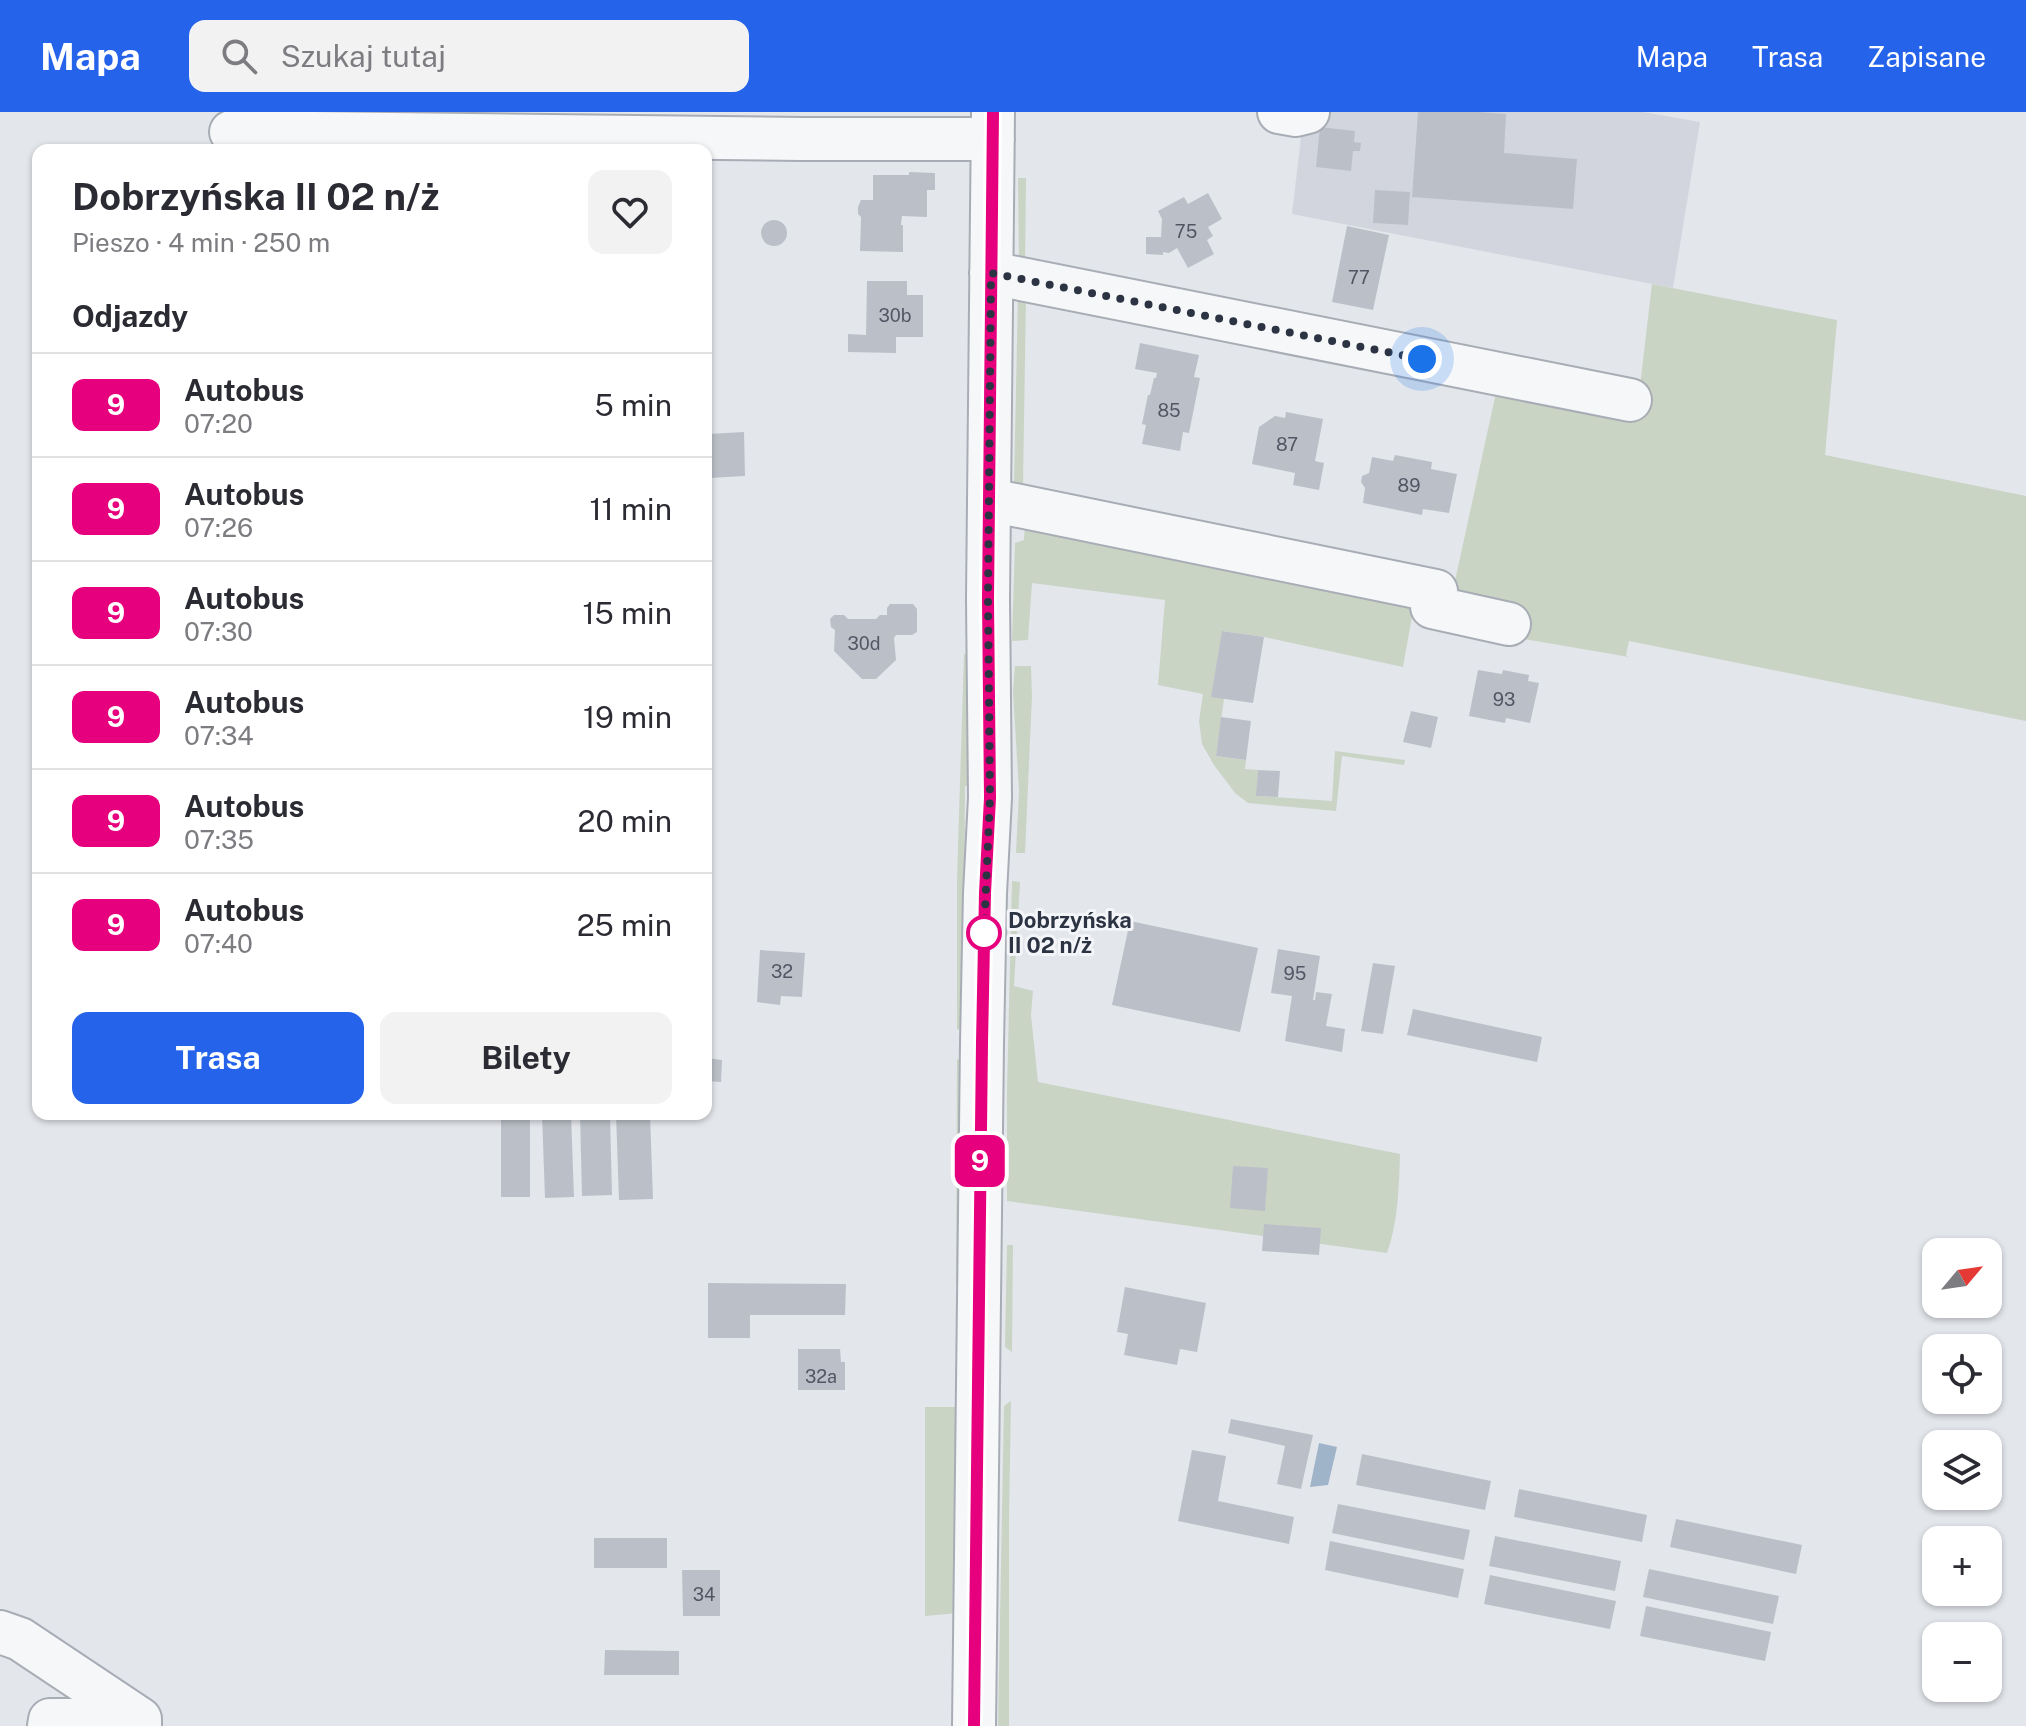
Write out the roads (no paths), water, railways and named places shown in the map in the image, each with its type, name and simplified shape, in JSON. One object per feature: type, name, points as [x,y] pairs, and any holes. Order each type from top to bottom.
[{"type":"street","points":[[1279,112],[1296,115],[1308,112]]},
{"type":"street","points":[[231,132],[802,139],[993,125],[988,626],[990,798],[982,1043],[974,1726]]},
{"type":"street","points":[[991,273],[1630,400]]},
{"type":"street","points":[[990,500],[1436,591],[1432,607],[1509,624]]},
{"type":"street","points":[[0,1632],[20,1639],[140,1722]]},
{"type":"street","points":[[49,1726],[50,1720],[140,1722]]},
{"type":"water","points":[[1319,1443],[1337,1447],[1328,1485],[1310,1487]]},
{"type":"place","name":"Dobrzyńska II 02 n/ż","points":[[984,933]]}]
